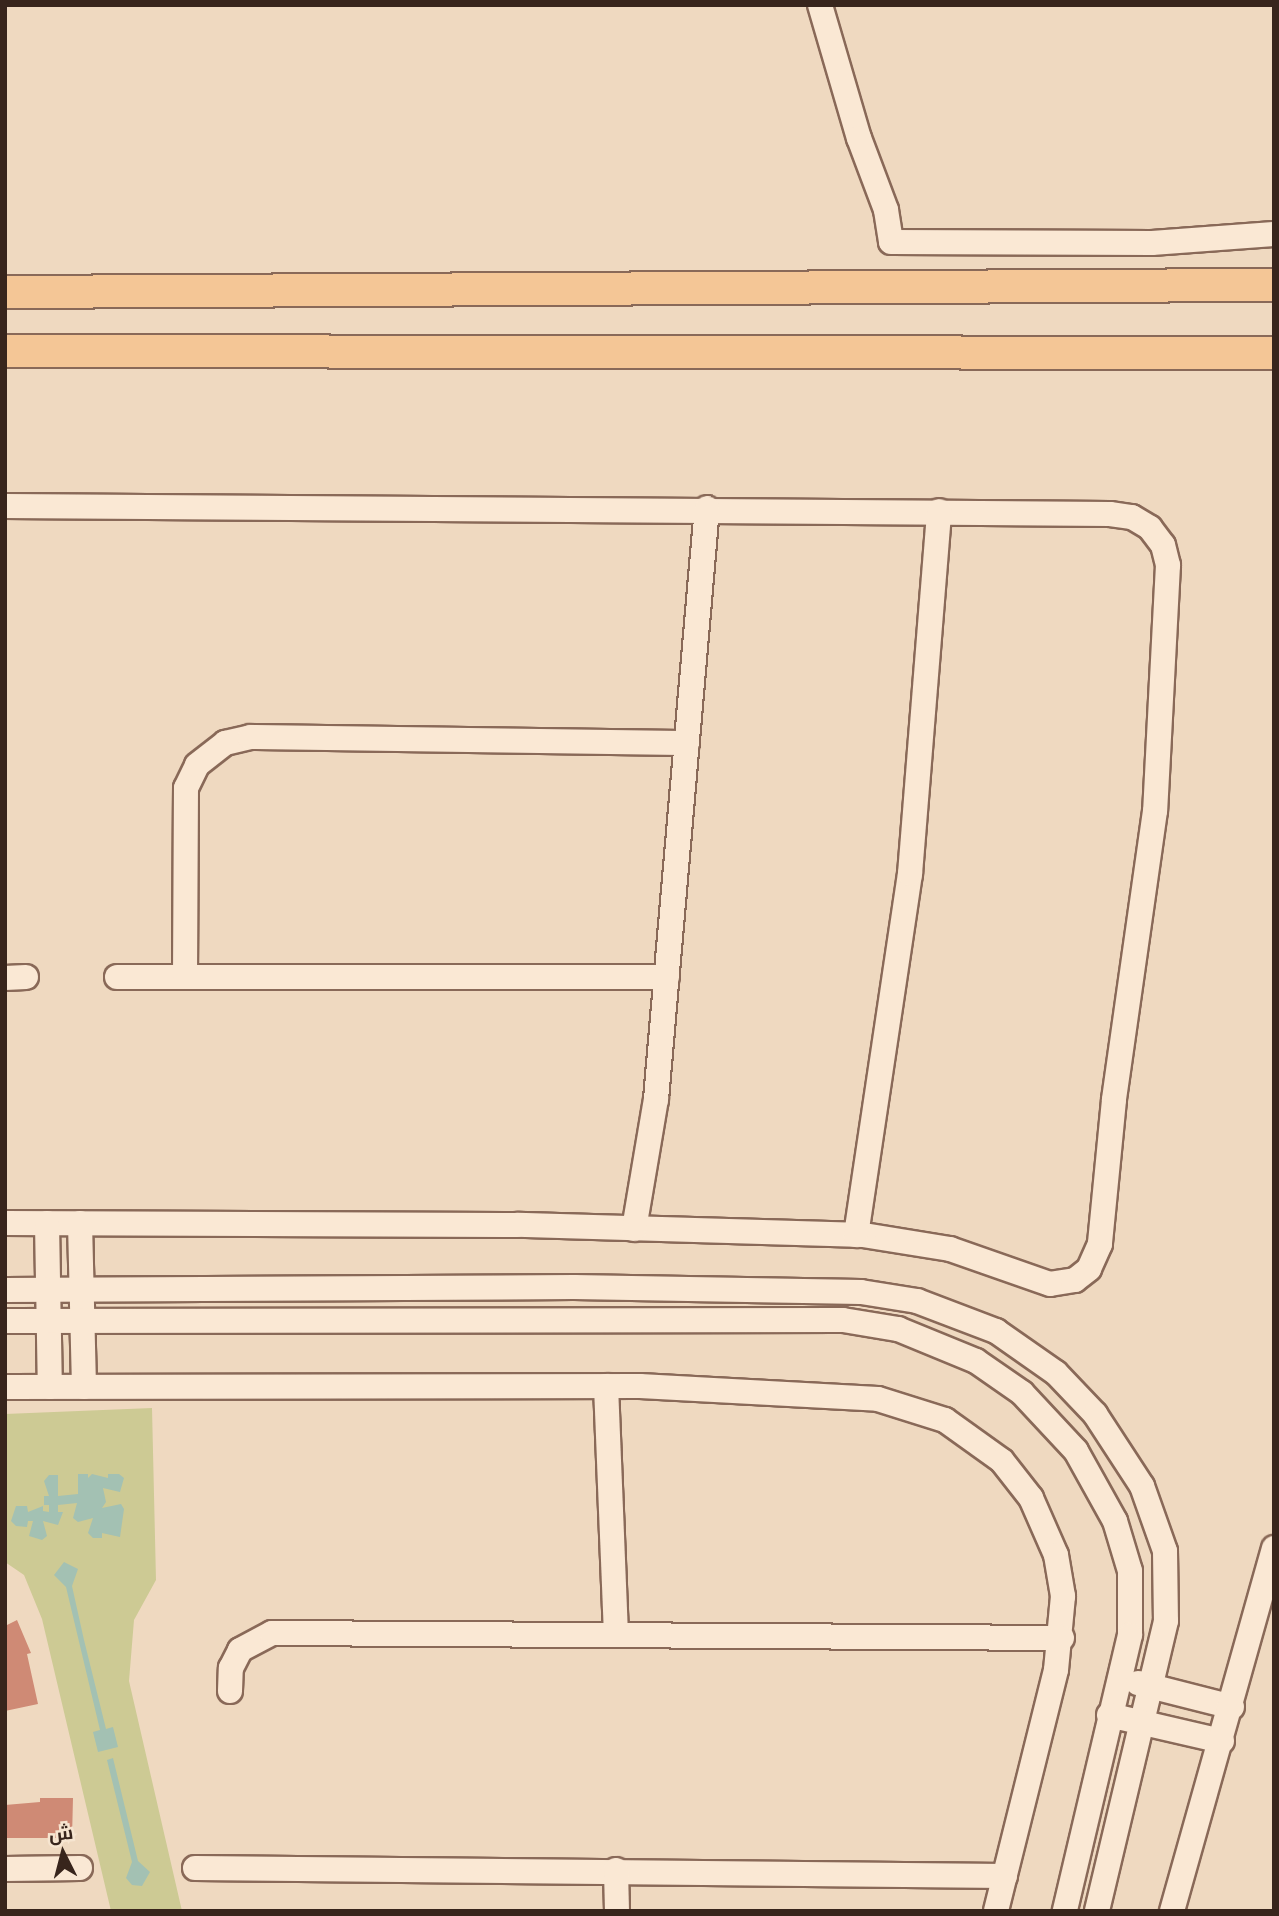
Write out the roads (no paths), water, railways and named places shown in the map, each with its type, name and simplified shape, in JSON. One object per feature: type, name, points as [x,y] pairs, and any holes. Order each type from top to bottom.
[{"type":"main road","points":[[5,292],[1274,285]]},
{"type":"main road","points":[[5,351],[1274,353]]},
{"type":"street","points":[[820,5],[855,128],[886,211],[891,242],[1152,243],[1274,234]]},
{"type":"street","points":[[5,506],[707,508],[1121,514],[1142,521],[1157,536],[1168,565],[1155,811],[1114,1100],[1100,1244],[1089,1269],[1067,1283],[1050,1284],[950,1250],[856,1235],[634,1229],[5,1223]]},
{"type":"street","points":[[634,1229],[656,1099],[707,508]]},
{"type":"street","points":[[856,1235],[910,874],[939,511]]},
{"type":"street","points":[[185,977],[186,788],[197,765],[225,743],[250,737],[687,743]]},
{"type":"street","points":[[117,977],[667,977]]},
{"type":"street","points":[[47,1223],[50,1387]]},
{"type":"street","points":[[80,1223],[84,1387]]},
{"type":"street","points":[[5,1290],[575,1287],[839,1292],[889,1295],[944,1309],[996,1331],[1056,1373],[1095,1414],[1142,1486],[1160,1529],[1168,1574],[1166,1621],[1144,1723],[1097,1911]]},
{"type":"street","points":[[5,1321],[843,1320],[925,1338],[976,1361],[1022,1393],[1060,1431],[1091,1473],[1115,1521],[1130,1572],[1130,1635],[1109,1715],[1065,1911]]},
{"type":"street","points":[[5,1387],[606,1386],[878,1399],[945,1420],[1002,1461],[1041,1516],[1061,1575],[1062,1638],[996,1911]]},
{"type":"street","points":[[606,1386],[617,1635]]},
{"type":"street","points":[[1172,1911],[1232,1707],[1274,1548]]},
{"type":"street","points":[[230,1691],[231,1668],[240,1650],[272,1633],[1062,1638]]},
{"type":"street","points":[[1118,1679],[1232,1707]]},
{"type":"street","points":[[1109,1715],[1222,1741]]},
{"type":"street","points":[[5,1869],[80,1868]]},
{"type":"street","points":[[195,1868],[617,1870],[1005,1876]]},
{"type":"street","points":[[617,1870],[617,1911]]}]
